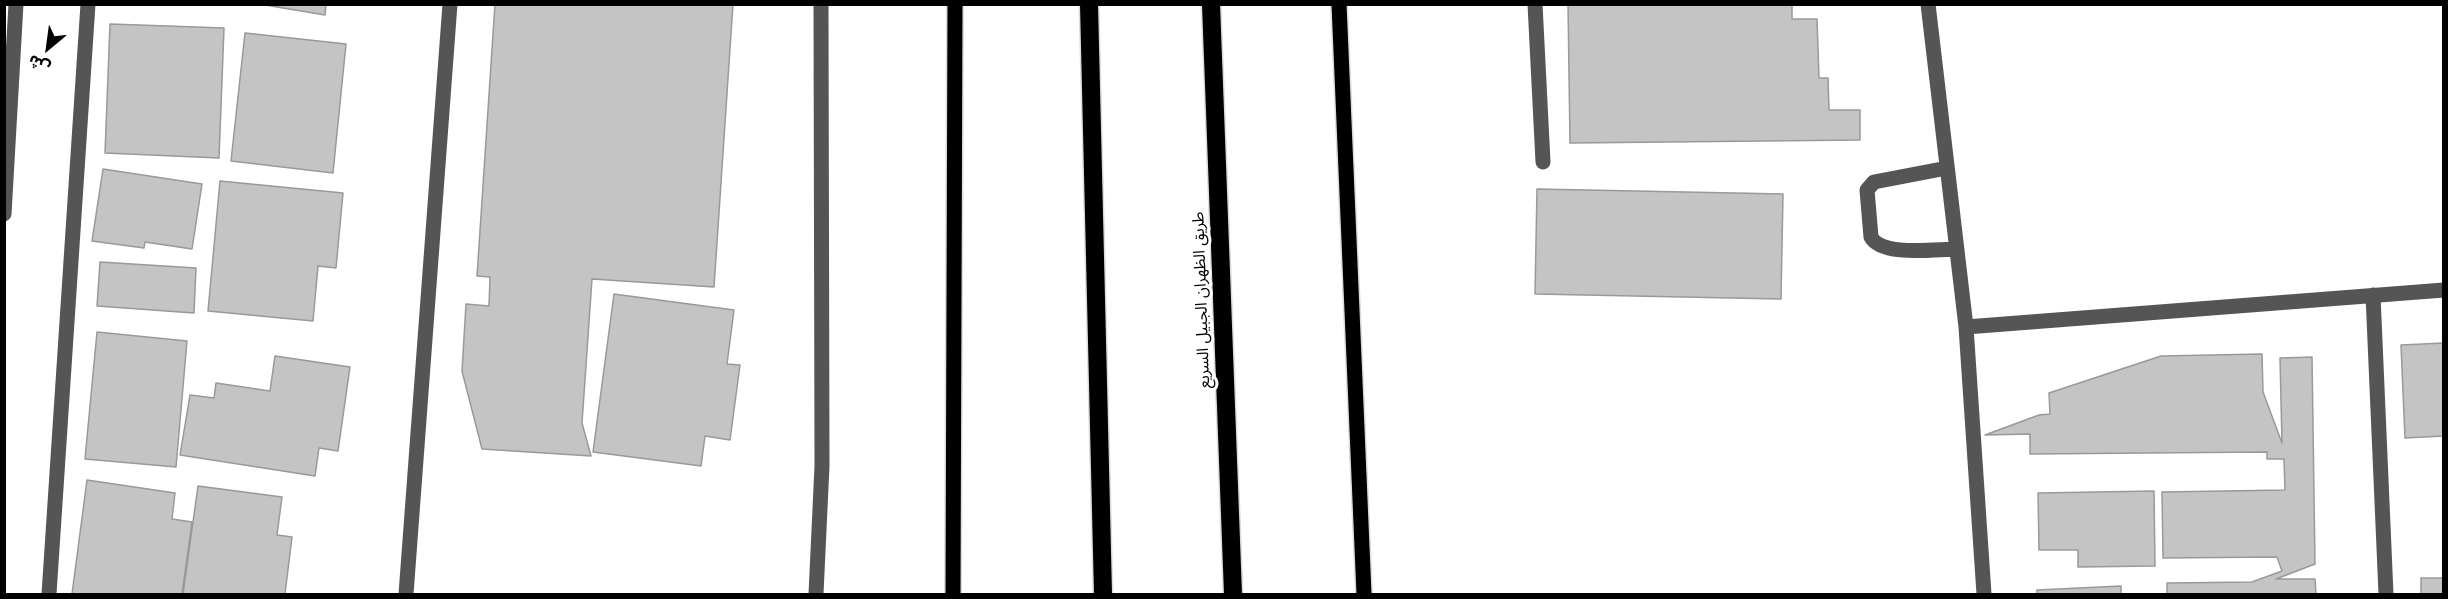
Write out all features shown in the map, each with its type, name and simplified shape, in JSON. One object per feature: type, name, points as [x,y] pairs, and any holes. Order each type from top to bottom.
[{"type":"highway","points":[[1089,4],[1103,594]]},
{"type":"highway","name":"طريق الظهران الجبيل السريع","points":[[1211,4],[1233,594]]},
{"type":"main road","points":[[953,594],[955,4]]},
{"type":"main road","points":[[1339,4],[1364,594]]},
{"type":"street","points":[[4,214],[16,4]]},
{"type":"street","points":[[49,594],[88,4]]},
{"type":"street","points":[[406,594],[450,4]]},
{"type":"street","points":[[816,594],[822,466],[821,4]]},
{"type":"street","points":[[1535,4],[1543,162]]},
{"type":"street","points":[[1928,4],[1966,327],[1984,594]]},
{"type":"street","points":[[1947,168],[1874,182],[1867,190],[1871,237],[1874,243],[1887,249],[1957,249]]},
{"type":"street","points":[[1966,327],[2444,290]]},
{"type":"street","points":[[2373,295],[2386,594]]},
{"type":"building","points":[[259,4],[326,4],[325,15]]},
{"type":"building","points":[[495,4],[733,4],[714,287],[592,279],[582,423],[591,456],[482,449],[462,371],[466,304],[489,306],[490,277],[477,276]]},
{"type":"building","points":[[1568,4],[1792,4],[1792,19],[1817,19],[1819,78],[1828,78],[1829,110],[1860,110],[1860,140],[1570,143]]},
{"type":"building","points":[[110,24],[224,28],[219,158],[105,153]]},
{"type":"building","points":[[245,33],[346,44],[333,173],[231,161]]},
{"type":"building","points":[[103,169],[202,184],[192,249],[145,242],[144,248],[92,241]]},
{"type":"building","points":[[220,181],[343,193],[336,268],[318,266],[313,321],[208,311]]},
{"type":"building","points":[[1537,189],[1783,194],[1781,299],[1535,294]]},
{"type":"building","points":[[100,262],[196,268],[194,313],[97,306]]},
{"type":"building","points":[[614,294],[734,310],[727,364],[740,365],[730,440],[705,436],[701,466],[593,452]]},
{"type":"building","points":[[97,332],[187,341],[176,467],[85,459]]},
{"type":"building","points":[[2444,343],[2444,436],[2405,438],[2401,345]]},
{"type":"building","points":[[2262,354],[2263,392],[2282,443],[2280,358],[2312,357],[2315,564],[2276,579],[2315,579],[2316,594],[2167,594],[2167,583],[2252,582],[2282,571],[2277,557],[2163,558],[2162,492],[2285,490],[2284,459],[2267,459],[2267,452],[2030,454],[2030,434],[1985,435],[2039,415],[2050,414],[2049,393],[2161,356]]},
{"type":"building","points":[[275,356],[350,367],[338,451],[319,448],[315,476],[180,455],[190,395],[214,398],[216,383],[270,391]]},
{"type":"building","points":[[87,480],[175,493],[172,519],[192,522],[182,594],[72,594]]},
{"type":"building","points":[[198,486],[282,497],[277,535],[292,537],[285,594],[183,594]]},
{"type":"building","points":[[2154,491],[2155,566],[2078,567],[2078,550],[2039,550],[2038,493]]},
{"type":"building","points":[[2421,578],[2444,578],[2444,594],[2421,594]]},
{"type":"building","points":[[2121,586],[2121,594],[2037,594],[2037,590]]}]
